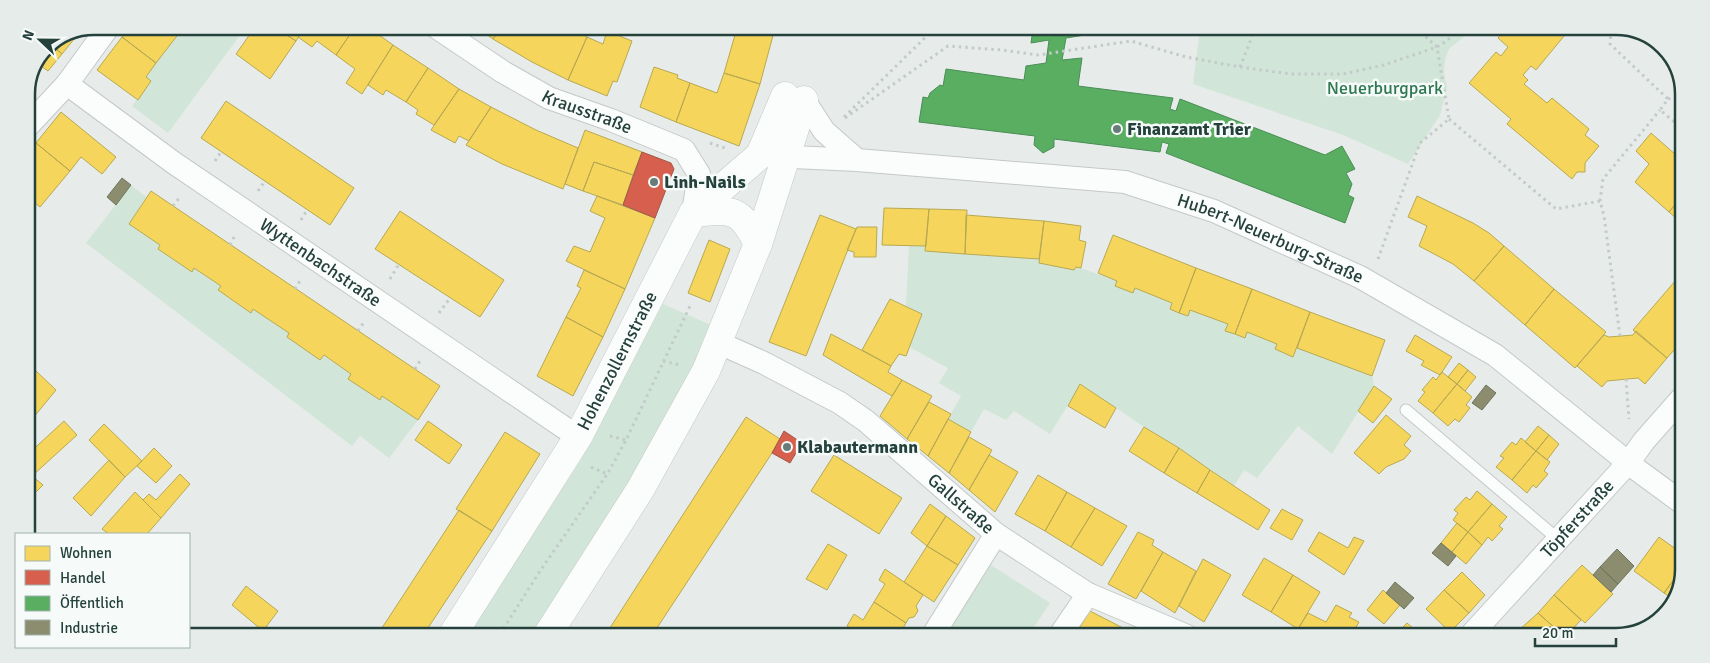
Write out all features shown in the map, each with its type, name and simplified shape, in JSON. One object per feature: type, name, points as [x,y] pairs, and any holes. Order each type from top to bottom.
[{"type":"street","points":[[35,114],[67,84],[102,35]]},
{"type":"street","name":"Krausstraße","points":[[448,35],[503,72],[549,98],[612,120],[684,150]]},
{"type":"street","name":"Wyttenbachstraße","points":[[67,84],[174,163],[578,437]]},
{"type":"street","points":[[552,628],[640,490],[706,371],[758,244],[773,156],[795,98],[824,131],[857,160]]},
{"type":"street","points":[[684,150],[699,174],[693,213],[719,210],[732,212],[743,218],[758,244]]},
{"type":"street","name":"Hohenzollernstraße","points":[[457,628],[578,437],[693,213],[773,156]]},
{"type":"street","name":"Hubert-Neuerburg-Straße","points":[[773,156],[857,160],[1126,182],[1214,211],[1360,277],[1495,355],[1675,497]]},
{"type":"street","name":"Gallstraße","points":[[717,342],[764,363],[840,403],[866,421],[996,534],[1088,594],[1168,628]]},
{"type":"street","name":"Töpferstraße","points":[[1477,628],[1629,462],[1644,441],[1675,406]]},
{"type":"street","points":[[937,628],[996,534]]},
{"type":"street","points":[[1065,628],[1088,594]]},
{"type":"lane","points":[[1406,410],[1559,540]]},
{"type":"path","points":[[928,35],[837,123],[948,46],[1038,55],[1131,41],[1186,57],[1240,67],[1291,74],[1343,74],[1384,65],[1437,47],[1454,35]]},
{"type":"path","points":[[1240,67],[1253,35]]},
{"type":"path","points":[[1424,35],[1437,47],[1449,119],[1556,209],[1600,201]]},
{"type":"path","points":[[1611,35],[1610,44],[1668,99]]},
{"type":"path","points":[[1620,336],[1604,216],[1600,201],[1604,179],[1668,99],[1675,96]]},
{"type":"path","points":[[1660,110],[1675,122]]},
{"type":"path","points":[[1360,277],[1379,258],[1420,143],[1449,119]]},
{"type":"path","points":[[684,150],[701,140],[743,155],[773,156]]},
{"type":"path","points":[[685,301],[699,307]]},
{"type":"path","points":[[504,628],[609,470],[626,440],[691,304]]},
{"type":"path","points":[[1626,379],[1630,425]]},
{"type":"green space","points":[[177,35],[240,35],[168,133],[132,106],[151,81],[146,77]]},
{"type":"green space","name":"Neuerburgpark","points":[[1200,35],[1466,35],[1449,49],[1445,59],[1444,73],[1447,88],[1440,115],[1408,164],[1343,135],[1193,84]]},
{"type":"green space","points":[[131,185],[146,197],[129,224],[160,245],[158,249],[192,272],[194,268],[221,286],[218,291],[250,312],[253,309],[289,333],[287,337],[320,359],[324,356],[351,374],[348,379],[379,400],[382,396],[418,420],[389,458],[360,436],[352,446],[86,243]]},
{"type":"green space","points":[[909,246],[926,246],[926,251],[1039,259],[1039,263],[1074,270],[1076,267],[1081,268],[1117,281],[1115,286],[1133,293],[1135,288],[1172,303],[1170,309],[1188,316],[1190,310],[1228,324],[1226,330],[1247,332],[1277,344],[1275,349],[1293,357],[1297,348],[1372,376],[1374,386],[1332,454],[1298,426],[1257,478],[1244,470],[1234,486],[1081,384],[1050,434],[1014,411],[1006,420],[984,409],[971,432],[948,419],[961,396],[939,383],[948,368],[909,347],[922,315],[906,306]]},
{"type":"green space","points":[[663,304],[713,326],[637,473],[537,628],[473,628],[581,460]]},
{"type":"green space","points":[[991,565],[1050,603],[1034,628],[950,628]]},
{"type":"building: Wohnen","points":[[123,35],[178,35],[156,63],[122,37]]},
{"type":"building: Wohnen","points":[[249,35],[287,35],[296,41],[270,79],[236,54]]},
{"type":"building: Wohnen","points":[[287,35],[300,35],[296,41]]},
{"type":"building: Wohnen","points":[[299,35],[350,35],[336,55],[317,41],[312,47],[298,37]]},
{"type":"building: Wohnen","points":[[350,35],[379,35],[393,45],[362,94],[346,83],[355,69],[336,55]]},
{"type":"building: Wohnen","points":[[487,35],[496,35],[493,39]]},
{"type":"building: Wohnen","points":[[496,35],[583,35],[587,37],[568,80],[493,39]]},
{"type":"building: Wohnen","points":[[606,35],[617,35],[632,41],[617,82],[613,81],[607,96],[568,80],[587,37],[603,44]]},
{"type":"building: Wohnen","points":[[735,35],[773,35],[760,84],[724,73]]},
{"type":"building: Wohnen","points":[[1500,35],[1565,35],[1536,70],[1531,66],[1523,75],[1528,80],[1524,84],[1547,103],[1552,98],[1589,129],[1585,135],[1599,146],[1585,163],[1585,172],[1577,172],[1572,179],[1507,124],[1511,119],[1469,83],[1496,52],[1501,56],[1508,47],[1498,38]]},
{"type":"building: Wohnen","points":[[122,37],[156,63],[146,77],[151,81],[138,100],[97,70]]},
{"type":"building: Wohnen","points":[[74,39],[65,50],[65,43]]},
{"type":"building: Wohnen","points":[[393,45],[428,68],[406,102],[386,90],[383,95],[368,85]]},
{"type":"building: Wohnen","points":[[43,65],[53,65],[48,71],[42,67]]},
{"type":"building: Wohnen","points":[[654,67],[678,75],[677,78],[690,83],[676,122],[640,107]]},
{"type":"building: Wohnen","points":[[428,68],[459,89],[434,125],[416,114],[418,110],[406,102]]},
{"type":"building: Wohnen","points":[[724,73],[760,84],[739,146],[676,122],[690,83],[717,93]]},
{"type":"building: Wohnen","points":[[459,89],[491,107],[469,141],[459,136],[455,143],[431,130]]},
{"type":"building: Wohnen","points":[[226,101],[354,188],[330,225],[201,138]]},
{"type":"building: Wohnen","points":[[491,107],[536,130],[578,148],[563,189],[502,164],[466,145]]},
{"type":"building: Wohnen","points":[[61,112],[116,157],[102,174],[81,157],[70,171],[36,143]]},
{"type":"building: Wohnen","points":[[585,130],[642,152],[633,175],[594,162],[583,191],[565,184]]},
{"type":"building: Wohnen","points":[[1651,133],[1675,154],[1675,205],[1669,212],[1635,182],[1649,164],[1636,151]]},
{"type":"building: Wohnen","points":[[35,144],[70,171],[40,207],[35,203]]},
{"type":"building: Wohnen","points":[[594,162],[633,175],[623,205],[583,191]]},
{"type":"building: Wohnen","points":[[151,191],[440,386],[418,420],[382,396],[380,400],[348,379],[351,374],[324,355],[320,360],[287,337],[289,333],[253,309],[251,313],[218,290],[221,286],[194,268],[192,272],[158,249],[160,245],[129,224]]},
{"type":"building: Wohnen","points":[[597,196],[655,218],[625,289],[566,261],[574,246],[590,252],[605,218],[590,211]]},
{"type":"building: Wohnen","points":[[1417,196],[1473,223],[1489,233],[1504,246],[1474,281],[1453,264],[1419,246],[1427,226],[1408,217]]},
{"type":"building: Wohnen","points":[[1675,205],[1675,217],[1669,212]]},
{"type":"building: Wohnen","points":[[884,208],[929,209],[926,246],[882,245]]},
{"type":"building: Wohnen","points":[[929,209],[967,210],[965,254],[925,251]]},
{"type":"building: Wohnen","points":[[400,211],[504,280],[480,317],[375,249]]},
{"type":"building: Wohnen","points":[[820,215],[856,229],[806,356],[769,342]]},
{"type":"building: Wohnen","points":[[966,215],[1044,221],[1039,259],[965,254]]},
{"type":"building: Wohnen","points":[[1044,221],[1081,226],[1079,240],[1086,242],[1081,268],[1076,267],[1074,270],[1039,263]]},
{"type":"building: Wohnen","points":[[857,227],[877,227],[876,257],[854,257],[854,252],[847,250]]},
{"type":"building: Wohnen","points":[[1113,235],[1196,268],[1179,313],[1170,309],[1172,303],[1135,288],[1133,293],[1115,286],[1117,281],[1098,273]]},
{"type":"building: Wohnen","points":[[709,240],[730,249],[710,302],[688,293]]},
{"type":"building: Wohnen","points":[[1504,246],[1554,289],[1525,325],[1474,281]]},
{"type":"building: Wohnen","points":[[1196,268],[1252,289],[1235,334],[1225,331],[1228,324],[1190,310],[1188,316],[1179,313]]},
{"type":"building: Wohnen","points":[[584,270],[625,289],[603,337],[566,317],[581,288],[577,286]]},
{"type":"building: Wohnen","points":[[1675,281],[1675,349],[1667,358],[1633,330]]},
{"type":"building: Wohnen","points":[[1252,289],[1310,312],[1293,357],[1275,349],[1277,344],[1247,332],[1245,338],[1235,334]]},
{"type":"building: Wohnen","points":[[1554,289],[1606,332],[1575,368],[1525,325]]},
{"type":"building: Wohnen","points":[[890,299],[922,314],[906,356],[899,354],[891,366],[862,350]]},
{"type":"building: Wohnen","points":[[1310,312],[1385,340],[1372,376],[1297,348]]},
{"type":"building: Wohnen","points":[[566,317],[603,337],[573,396],[537,376]]},
{"type":"building: Wohnen","points":[[1636,331],[1667,358],[1645,384],[1638,378],[1607,381],[1602,387],[1577,366],[1604,335],[1609,337],[1633,335]]},
{"type":"building: Wohnen","points":[[831,334],[891,366],[888,372],[902,380],[892,396],[823,355]]},
{"type":"building: Wohnen","points":[[1415,335],[1452,357],[1440,375],[1421,365],[1424,361],[1406,351]]},
{"type":"building: Wohnen","points":[[1459,363],[1468,370],[1457,384],[1448,377]]},
{"type":"building: Wohnen","points":[[1468,370],[1476,377],[1465,391],[1457,384]]},
{"type":"building: Wohnen","points":[[36,371],[56,390],[35,416]]},
{"type":"building: Wohnen","points":[[1442,372],[1457,384],[1433,413],[1418,401],[1425,392],[1422,390],[1433,377],[1436,380]]},
{"type":"building: Wohnen","points":[[902,380],[932,396],[907,439],[880,416]]},
{"type":"building: Wohnen","points":[[1080,384],[1116,408],[1105,428],[1068,406]]},
{"type":"building: Wohnen","points":[[1457,384],[1472,397],[1466,405],[1470,408],[1459,422],[1455,419],[1448,426],[1433,413]]},
{"type":"building: Wohnen","points":[[1374,386],[1392,399],[1373,423],[1358,411]]},
{"type":"building: Wohnen","points":[[929,402],[951,414],[928,456],[907,439]]},
{"type":"building: Wohnen","points":[[1386,415],[1411,436],[1404,445],[1411,451],[1404,459],[1386,467],[1379,474],[1354,453]]},
{"type":"building: Wohnen","points":[[746,417],[780,439],[657,628],[610,628]]},
{"type":"building: Wohnen","points":[[948,419],[971,432],[949,473],[928,456]]},
{"type":"building: Wohnen","points":[[64,421],[77,435],[35,473],[35,448]]},
{"type":"building: Wohnen","points":[[428,421],[462,445],[449,464],[415,440]]},
{"type":"building: Wohnen","points":[[104,424],[142,461],[125,477],[89,440]]},
{"type":"building: Wohnen","points":[[1538,426],[1549,435],[1536,451],[1525,442]]},
{"type":"building: Wohnen","points":[[1144,427],[1179,448],[1164,473],[1129,451]]},
{"type":"building: Wohnen","points":[[505,432],[540,454],[492,531],[456,509]]},
{"type":"building: Wohnen","points":[[1549,435],[1559,444],[1547,460],[1536,451]]},
{"type":"building: Wohnen","points":[[969,437],[992,450],[969,490],[949,473]]},
{"type":"building: Wohnen","points":[[1521,438],[1536,451],[1512,480],[1496,467],[1504,458],[1500,456],[1512,442],[1516,445]]},
{"type":"building: Wohnen","points":[[154,448],[172,466],[156,483],[137,466]]},
{"type":"building: Wohnen","points":[[1179,448],[1210,470],[1197,493],[1164,473]]},
{"type":"building: Wohnen","points":[[1536,451],[1550,462],[1544,471],[1548,474],[1536,488],[1533,485],[1527,493],[1512,480]]},
{"type":"building: Wohnen","points":[[834,455],[902,498],[879,534],[811,491]]},
{"type":"building: Wohnen","points":[[989,455],[1018,472],[995,512],[969,490]]},
{"type":"building: Wohnen","points":[[109,460],[125,477],[91,516],[73,498]]},
{"type":"building: Wohnen","points":[[1210,470],[1270,510],[1258,530],[1197,493]]},
{"type":"building: Wohnen","points":[[180,474],[190,484],[161,518],[143,500],[149,494],[156,500]]},
{"type":"building: Wohnen","points":[[1038,475],[1067,492],[1045,531],[1015,514]]},
{"type":"building: Wohnen","points":[[35,478],[43,485],[35,493]]},
{"type":"building: Wohnen","points":[[1477,491],[1492,504],[1468,532],[1453,520],[1458,513],[1454,510],[1466,497],[1470,500]]},
{"type":"building: Wohnen","points":[[135,492],[161,518],[148,533],[108,533],[102,529]]},
{"type":"building: Wohnen","points":[[1067,492],[1095,508],[1071,547],[1045,531]]},
{"type":"building: Wohnen","points":[[930,504],[946,516],[927,546],[911,533]]},
{"type":"building: Wohnen","points":[[1492,504],[1507,517],[1499,526],[1503,529],[1492,541],[1488,537],[1482,545],[1468,532]]},
{"type":"building: Wohnen","points":[[1095,508],[1127,526],[1102,566],[1071,547]]},
{"type":"building: Wohnen","points":[[1282,509],[1303,520],[1292,540],[1270,528]]},
{"type":"building: Wohnen","points":[[459,510],[492,531],[428,628],[382,628]]},
{"type":"building: Wohnen","points":[[946,516],[975,538],[958,565],[927,546]]},
{"type":"building: Wohnen","points":[[1457,523],[1468,532],[1452,552],[1441,543]]},
{"type":"building: Wohnen","points":[[1138,532],[1154,540],[1152,545],[1163,552],[1136,599],[1108,584]]},
{"type":"building: Wohnen","points":[[1319,532],[1348,548],[1354,537],[1364,541],[1344,575],[1308,551]]},
{"type":"building: Wohnen","points":[[1468,532],[1482,545],[1466,564],[1452,552]]},
{"type":"building: Wohnen","points":[[1659,537],[1675,548],[1673,580],[1664,593],[1634,571]]},
{"type":"building: Wohnen","points":[[828,544],[847,555],[827,590],[806,579]]},
{"type":"building: Wohnen","points":[[927,546],[958,565],[934,602],[904,582]]},
{"type":"building: Wohnen","points":[[1163,552],[1196,571],[1175,613],[1141,591]]},
{"type":"building: Wohnen","points":[[1264,558],[1293,575],[1271,612],[1242,595]]},
{"type":"building: Wohnen","points":[[1203,559],[1231,575],[1204,622],[1179,606]]},
{"type":"building: Wohnen","points":[[1582,565],[1613,594],[1585,623],[1554,595]]},
{"type":"building: Wohnen","points":[[885,569],[923,595],[916,606],[918,611],[906,623],[874,602],[885,584],[879,580]]},
{"type":"building: Wohnen","points":[[1462,572],[1485,595],[1469,613],[1444,590]]},
{"type":"building: Wohnen","points":[[1293,575],[1320,592],[1299,628],[1271,612]]},
{"type":"building: Wohnen","points":[[1673,580],[1668,596],[1664,593]]},
{"type":"building: Wohnen","points":[[246,586],[278,611],[265,628],[259,628],[232,605]]},
{"type":"building: Wohnen","points":[[1383,590],[1400,605],[1384,624],[1367,610]]},
{"type":"building: Wohnen","points":[[1444,590],[1469,613],[1454,628],[1446,628],[1426,609]]},
{"type":"building: Wohnen","points":[[1554,595],[1581,620],[1573,628],[1555,628],[1538,613]]},
{"type":"building: Wohnen","points":[[874,602],[906,623],[903,628],[850,628],[847,626],[854,614],[863,620]]},
{"type":"building: Wohnen","points":[[1336,605],[1352,613],[1349,617],[1359,622],[1356,628],[1299,628],[1308,613],[1326,622]]},
{"type":"building: Wohnen","points":[[1090,611],[1123,628],[1079,628]]},
{"type":"building: Wohnen","points":[[1538,613],[1555,628],[1521,628]]},
{"type":"building: Wohnen","points":[[1407,623],[1413,628],[1402,628]]},
{"type":"building: Handel","points":[[642,152],[671,163],[674,169],[655,218],[623,205]]},
{"type":"building: Handel","points":[[784,431],[802,443],[790,463],[772,453]]},
{"type":"building: Öffentlich","name":"Finanzamt Trier","points":[[1032,35],[1085,35],[1066,38],[1062,60],[1082,58],[1078,86],[1173,98],[1170,109],[1176,111],[1180,99],[1325,155],[1342,146],[1355,169],[1346,173],[1352,184],[1348,195],[1354,198],[1345,223],[1166,153],[1169,144],[1162,142],[1160,152],[1054,139],[1054,147],[1043,153],[1034,145],[1035,136],[919,122],[923,97],[928,98],[930,93],[940,85],[943,86],[946,69],[1024,80],[1026,66],[1046,63],[1049,40],[1031,43]]},
{"type":"building: Industrie","points":[[122,178],[131,185],[116,205],[107,197]]},
{"type":"building: Industrie","points":[[1486,385],[1496,393],[1482,410],[1472,403]]},
{"type":"building: Industrie","points":[[1441,543],[1456,556],[1448,566],[1432,553]]},
{"type":"building: Industrie","points":[[1617,549],[1634,566],[1618,584],[1600,567]]},
{"type":"building: Industrie","points":[[1600,567],[1618,584],[1611,592],[1593,575]]},
{"type":"building: Industrie","points":[[1395,582],[1414,598],[1404,609],[1386,593]]},
{"type":"place","name":"Finanzamt Trier","points":[[1117,129]]},
{"type":"place","name":"Linh-Nails","points":[[654,182]]},
{"type":"place","name":"Klabautermann","points":[[787,447]]}]
